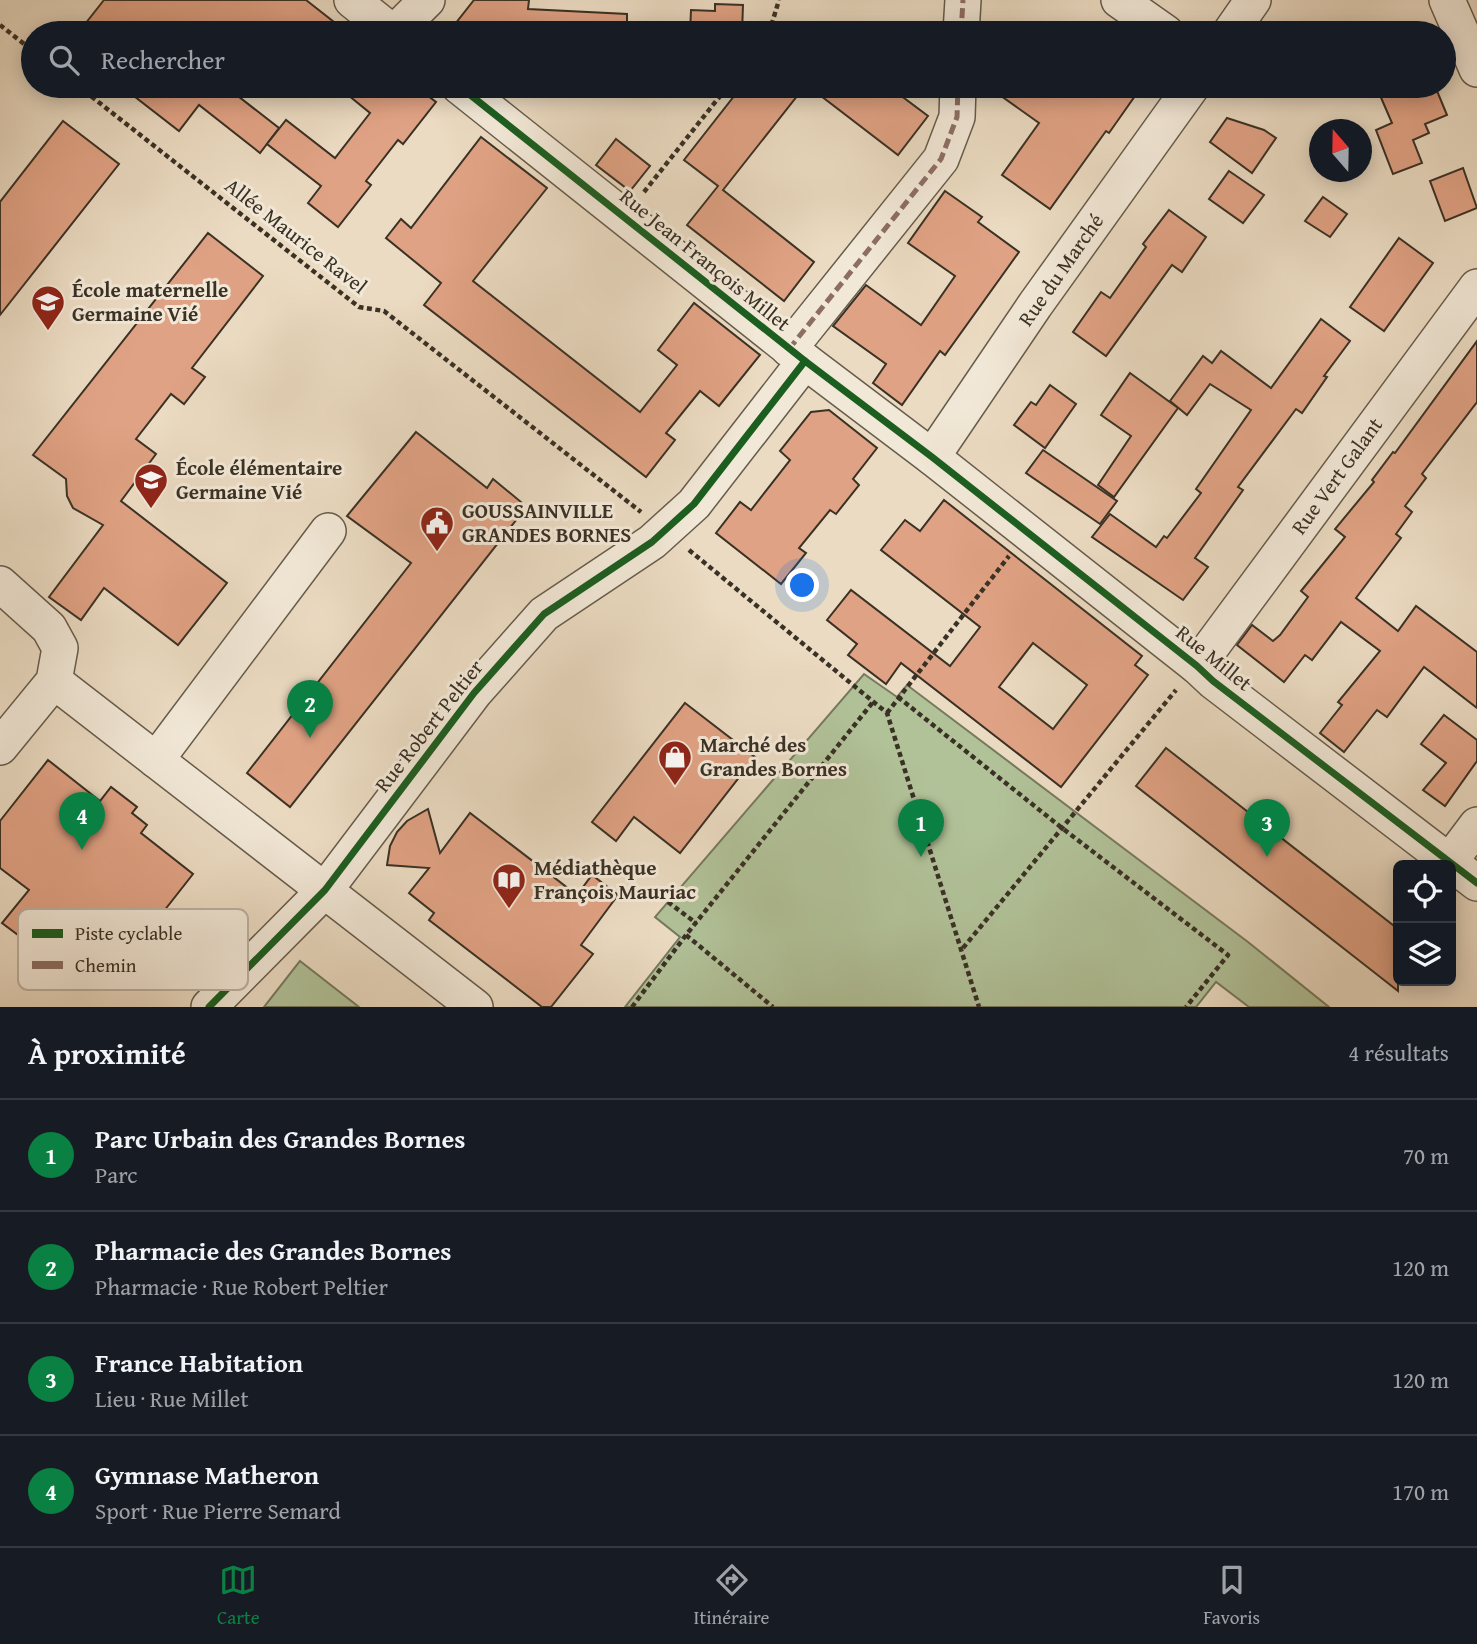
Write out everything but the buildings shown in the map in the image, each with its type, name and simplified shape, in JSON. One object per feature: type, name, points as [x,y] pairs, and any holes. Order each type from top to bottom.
[{"type":"street","points":[[352,0],[379,21]]},
{"type":"street","points":[[406,21],[427,0]]},
{"type":"street","points":[[962,21],[963,0]]},
{"type":"street","points":[[1119,0],[1149,21]]},
{"type":"street","points":[[1238,21],[1253,0]]},
{"type":"street","points":[[1447,0],[1477,69]]},
{"type":"street","name":"Rue Jean François Millet","points":[[474,98],[797,355],[932,457]]},
{"type":"street","points":[[797,355],[941,159],[957,117],[958,98]]},
{"type":"street","name":"Rue du Marché","points":[[932,457],[1035,305],[1183,98]]},
{"type":"street","name":"Rue Vert Galant","points":[[1197,666],[1477,287]]},
{"type":"street","name":"Rue Robert Peltier","points":[[248,968],[325,890],[474,693],[544,614],[652,542],[694,504],[797,355]]},
{"type":"street","name":"Rue Millet","points":[[932,457],[1213,681],[1449,860]]},
{"type":"street","points":[[156,760],[328,531]]},
{"type":"street","points":[[0,584],[49,628],[60,648],[54,681],[0,747]]},
{"type":"street","points":[[54,681],[475,1007]]},
{"type":"street","points":[[1451,860],[1477,825]]},
{"type":"street","name":"Rue Millet","points":[[1456,866],[1477,883]]},
{"type":"street","name":"Rue Robert Peltier","points":[[209,1007],[226,990]]},
{"type":"path","points":[[773,21],[779,0]]},
{"type":"path","points":[[0,25],[21,42]]},
{"type":"path","points":[[624,217],[718,98]]},
{"type":"path","points":[[979,1007],[887,713],[1028,533]]},
{"type":"path","points":[[962,948],[1197,666]]},
{"type":"path","points":[[898,697],[1062,828],[1228,955],[1186,1007]]},
{"type":"path","points":[[632,1007],[873,702]]},
{"type":"path","points":[[668,902],[696,923]]},
{"type":"path","points":[[686,936],[773,1007]]},
{"type":"green space","points":[[864,674],[897,697],[907,685],[1248,942],[1329,1007],[1249,1007],[1216,982],[1196,1007],[625,1007],[680,937],[655,917]]},
{"type":"green space","points":[[300,961],[359,1007],[264,1007]]},
{"type":"marked path","points":[[962,21],[963,0]]},
{"type":"marked path","points":[[789,349],[941,159],[957,117],[958,98]]},
{"type":"cycle path","points":[[474,98],[1213,681],[1477,883]]},
{"type":"cycle path","points":[[248,968],[325,890],[474,693],[544,614],[652,542],[694,504],[805,361]]},
{"type":"cycle path","points":[[209,1007],[226,990]]},
{"type":"place","name":"École maternelle Germaine Vié","points":[[48,332]]},
{"type":"place","name":"École élémentaire Germaine Vié","points":[[151,510]]},
{"type":"place","name":"GOUSSAINVILLE GRANDES BORNES","points":[[437,553]]},
{"type":"place","name":"Pharmacie des Grandes Bornes","points":[[310,738]]},
{"type":"place","name":"Marché des Grandes Bornes","points":[[675,787]]},
{"type":"place","name":"Gymnase Matheron","points":[[82,850]]},
{"type":"place","name":"Parc Urbain des Grandes Bornes","points":[[921,857]]},
{"type":"place","name":"France Habitation","points":[[1267,857]]},
{"type":"place","name":"Médiathèque François Mauriac","points":[[509,910]]}]
